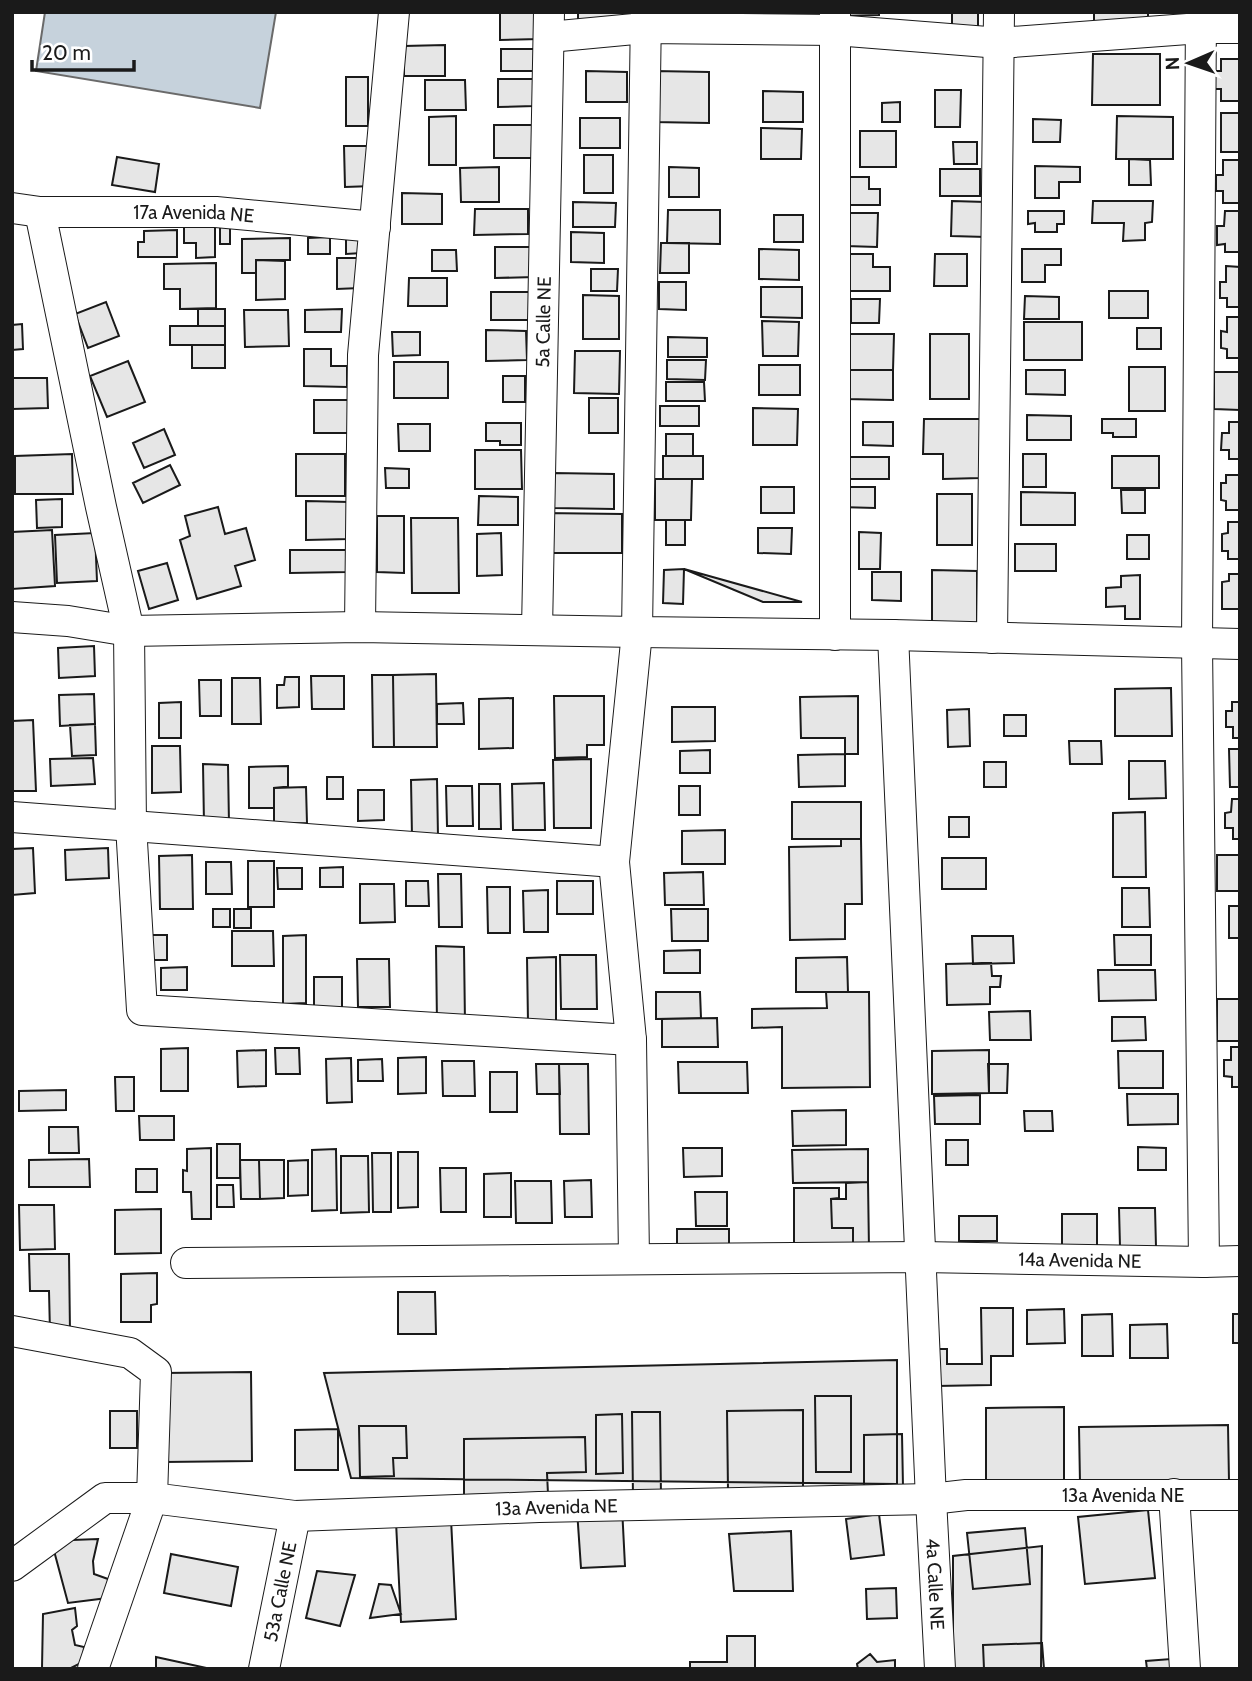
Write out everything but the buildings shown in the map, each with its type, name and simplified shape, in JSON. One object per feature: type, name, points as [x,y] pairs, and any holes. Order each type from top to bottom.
[{"type":"street","points":[[360,627],[363,355],[394,12]]},
{"type":"street","points":[[992,638],[999,12]]},
{"type":"street","points":[[634,1259],[631,1040],[614,862],[637,632],[645,20]]},
{"type":"street","points":[[549,24],[645,20],[835,21],[1000,43],[1201,20],[1240,28]]},
{"type":"street","points":[[1201,20],[1198,644],[1204,1262]]},
{"type":"street","points":[[835,21],[835,635]]},
{"type":"street","name":"5a Calle NE","points":[[537,631],[549,24]]},
{"type":"street","points":[[26,210],[129,631],[131,825],[142,1010],[631,1040]]},
{"type":"street","name":"17a Avenida NE","points":[[26,210],[216,212],[375,227]]},
{"type":"street","points":[[12,617],[68,621],[129,631],[360,627],[892,635],[1240,644]]},
{"type":"street","name":"4a Calle NE","points":[[892,635],[940,1669]]},
{"type":"street","points":[[12,817],[614,862]]},
{"type":"street","name":"14a Avenida NE","points":[[186,1263],[922,1257],[1240,1261]]},
{"type":"street","points":[[12,1331],[130,1353],[156,1372],[152,1498],[93,1669]]},
{"type":"street","points":[[1174,1494],[1185,1669]]},
{"type":"street","name":"13a Avenida NE","points":[[12,1566],[105,1498],[152,1498],[295,1516],[539,1507],[931,1499],[966,1495],[1240,1495]]},
{"type":"street","name":"53a Calle NE","points":[[264,1669],[295,1516]]},
{"type":"shaded area","points":[[45,12],[276,12],[260,108],[36,71]]}]
